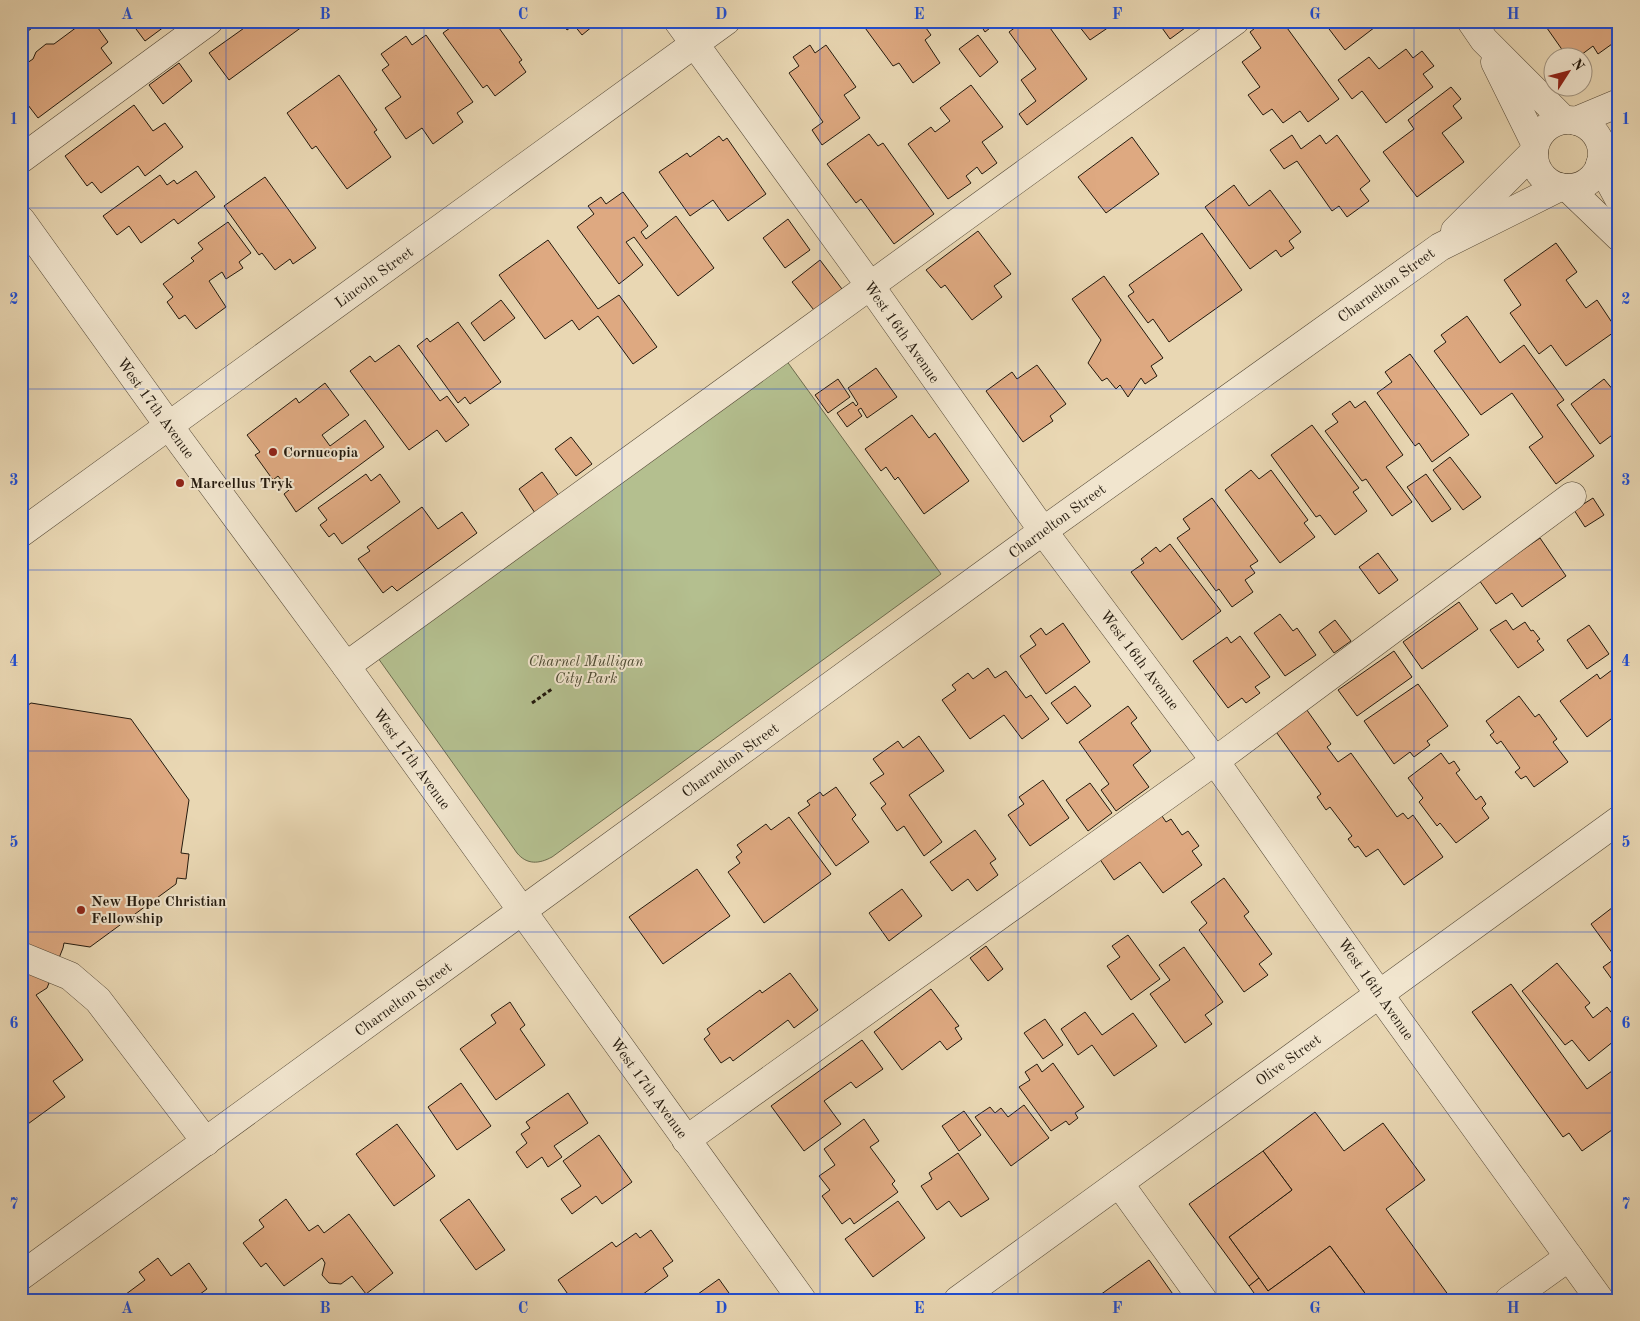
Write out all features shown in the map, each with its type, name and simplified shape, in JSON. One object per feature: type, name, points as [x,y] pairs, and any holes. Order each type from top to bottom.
[{"type":"street","points":[[21,159],[208,21]]},
{"type":"street","name":"West 16th Avenue","points":[[678,21],[871,287],[1043,531],[1215,761],[1379,994],[1600,1300]]},
{"type":"street","name":"Lincoln Street","points":[[21,533],[726,21]]},
{"type":"street","points":[[346,666],[871,287],[1235,21]]},
{"type":"street","points":[[1478,31],[1570,120],[1584,124],[1594,132],[1607,150],[1619,199]]},
{"type":"street","points":[[1478,31],[1535,147]]},
{"type":"street","points":[[1619,103],[1548,126],[1542,132],[1535,147],[1535,164],[1548,182],[1564,187],[1619,237]]},
{"type":"street","name":"Charnelton Street","points":[[1440,246],[1535,147]]},
{"type":"street","points":[[1564,187],[1584,184],[1594,176],[1607,150]]},
{"type":"street","name":"Charnelton Street","points":[[21,1276],[1043,531],[1440,246],[1564,187]]},
{"type":"street","name":"West 17th Avenue","points":[[21,220],[169,426],[346,666],[802,1300]]},
{"type":"street","points":[[686,1140],[1215,761],[1572,496]]},
{"type":"street","name":"Olive Street","points":[[958,1300],[1619,820]]},
{"type":"street","points":[[21,956],[70,976],[98,1000],[206,1142]]},
{"type":"street","points":[[1119,1182],[1203,1300]]},
{"type":"street","points":[[1509,1300],[1569,1257]]},
{"type":"path","points":[[532,703],[552,689]]},
{"type":"green space","name":"Charnel Mulligan City Park","points":[[786,360],[941,574],[552,857],[538,862],[525,860],[517,853],[378,658]]},
{"type":"building","points":[[21,21],[42,21],[21,36]]},
{"type":"building","points":[[85,21],[93,21],[108,42],[101,48],[112,63],[38,118],[21,96],[21,89],[25,87],[21,82],[21,67],[33,59],[36,52],[46,44],[54,44]]},
{"type":"building","points":[[130,21],[172,21],[145,41]]},
{"type":"building","points":[[254,21],[303,21],[306,24],[229,80],[209,53]]},
{"type":"building","points":[[445,21],[494,21],[522,60],[519,62],[526,72],[495,96],[487,85],[483,88],[443,33],[450,28]]},
{"type":"building","points":[[561,21],[590,21],[593,26],[582,35],[574,25],[567,30]]},
{"type":"building","points":[[860,21],[921,21],[931,35],[925,40],[940,63],[913,83],[899,63],[893,66]]},
{"type":"building","points":[[978,21],[999,21],[985,32]]},
{"type":"building","points":[[1024,21],[1045,21],[1087,79],[1027,125],[1019,114],[1036,101],[1021,80],[1036,69],[1009,32]]},
{"type":"building","points":[[1075,21],[1105,21],[1109,27],[1090,40]]},
{"type":"building","points":[[1157,21],[1180,21],[1185,28],[1170,39]]},
{"type":"building","points":[[1264,21],[1282,21],[1339,99],[1308,122],[1300,111],[1283,123],[1272,109],[1263,115],[1248,95],[1260,87],[1242,62],[1261,48],[1250,32]]},
{"type":"building","points":[[1323,21],[1383,21],[1345,50]]},
{"type":"building","points":[[1542,21],[1612,21],[1619,31],[1619,39],[1598,54],[1593,46],[1590,48],[1561,48]]},
{"type":"building","points":[[426,35],[473,102],[457,113],[463,122],[433,144],[422,128],[406,139],[385,108],[401,97],[382,70],[389,65],[381,54],[406,36],[412,45]]},
{"type":"building","points":[[978,35],[998,62],[980,77],[959,49]]},
{"type":"building","points":[[810,45],[815,53],[826,45],[856,87],[844,95],[860,118],[822,145],[812,130],[823,122],[789,73],[799,66],[793,57]]},
{"type":"building","points":[[1406,49],[1413,58],[1422,51],[1434,66],[1423,74],[1433,87],[1386,123],[1362,91],[1352,99],[1338,80],[1369,57],[1379,69]]},
{"type":"building","points":[[179,63],[192,81],[163,104],[149,85]]},
{"type":"building","points":[[339,75],[377,130],[374,132],[391,157],[347,189],[316,146],[312,149],[287,113]]},
{"type":"building","points":[[971,85],[1003,127],[982,142],[997,163],[982,174],[977,167],[966,176],[971,183],[948,199],[908,144],[931,127],[935,132],[950,121],[940,108]]},
{"type":"building","points":[[1451,87],[1461,99],[1453,106],[1462,118],[1442,133],[1464,162],[1417,197],[1383,152],[1414,129],[1408,120]]},
{"type":"building","points":[[134,105],[153,131],[165,123],[183,147],[145,176],[138,166],[101,193],[92,182],[87,186],[65,156]]},
{"type":"building","points":[[869,134],[878,146],[883,143],[934,214],[894,244],[861,199],[856,203],[827,164]]},
{"type":"building","points":[[1292,135],[1301,149],[1320,135],[1326,144],[1337,135],[1370,181],[1360,189],[1369,201],[1347,217],[1339,206],[1332,211],[1297,161],[1284,169],[1270,150]]},
{"type":"building","points":[[719,136],[723,141],[727,138],[766,194],[728,221],[713,200],[690,216],[659,172],[687,153],[690,157]]},
{"type":"building","points":[[1132,137],[1159,174],[1106,213],[1078,177]]},
{"type":"building","points":[[196,171],[215,197],[178,224],[174,219],[141,243],[129,226],[117,235],[103,216],[160,175],[167,185],[174,180],[177,184]]},
{"type":"building","points":[[265,177],[316,248],[293,264],[290,259],[275,270],[262,253],[259,255],[224,206]]},
{"type":"building","points":[[1234,185],[1249,206],[1270,190],[1301,232],[1289,241],[1294,248],[1281,257],[1276,250],[1250,269],[1205,207]]},
{"type":"building","points":[[623,192],[648,226],[641,232],[646,239],[676,216],[714,268],[678,296],[634,237],[626,242],[643,265],[619,284],[577,227],[594,214],[588,206],[601,197],[606,204]]},
{"type":"building","points":[[788,219],[810,250],[785,268],[763,238]]},
{"type":"building","points":[[228,222],[251,253],[239,262],[243,268],[226,279],[222,272],[209,281],[226,307],[196,329],[185,315],[179,319],[167,302],[173,297],[163,284],[194,261],[191,258],[203,249],[198,243]]},
{"type":"building","points":[[978,231],[1011,274],[994,286],[1002,297],[972,320],[945,285],[941,288],[926,270]]},
{"type":"building","points":[[1202,233],[1242,290],[1169,342],[1153,319],[1148,323],[1128,296],[1134,292],[1129,285]]},
{"type":"building","points":[[548,240],[598,309],[619,295],[657,347],[633,364],[598,316],[579,330],[572,320],[545,339],[499,275]]},
{"type":"building","points":[[1556,243],[1577,272],[1566,280],[1586,308],[1597,300],[1617,330],[1566,366],[1551,345],[1539,354],[1510,313],[1521,305],[1504,280]]},
{"type":"building","points":[[820,260],[845,293],[817,314],[792,282]]},
{"type":"building","points":[[1104,276],[1163,358],[1151,366],[1157,376],[1145,384],[1141,378],[1128,397],[1120,385],[1116,389],[1107,378],[1102,381],[1088,363],[1101,340],[1072,299]]},
{"type":"building","points":[[501,300],[515,318],[484,341],[471,323]]},
{"type":"building","points":[[1467,316],[1500,363],[1524,345],[1564,400],[1557,405],[1594,456],[1556,484],[1529,447],[1543,437],[1512,393],[1481,415],[1434,351],[1446,342],[1441,335]]},
{"type":"building","points":[[458,322],[501,382],[470,404],[465,397],[458,403],[417,346],[427,338],[430,342]]},
{"type":"building","points":[[399,345],[440,401],[447,396],[469,425],[446,442],[437,430],[409,450],[350,371],[370,356],[375,362]]},
{"type":"building","points":[[1410,354],[1469,435],[1432,462],[1419,443],[1415,446],[1377,393],[1392,382],[1385,372]]},
{"type":"building","points":[[1037,365],[1066,404],[1050,416],[1053,421],[1023,442],[986,391],[1012,372],[1017,379]]},
{"type":"building","points":[[876,368],[897,397],[867,418],[861,408],[858,410],[862,416],[847,427],[837,413],[853,402],[856,406],[858,404],[848,388]]},
{"type":"building","points":[[838,379],[850,397],[828,413],[815,395]]},
{"type":"building","points":[[1604,379],[1619,397],[1619,430],[1600,444],[1571,404]]},
{"type":"building","points":[[325,383],[349,415],[322,435],[330,446],[365,420],[384,447],[296,512],[284,494],[289,490],[278,476],[273,480],[255,455],[260,452],[247,435],[296,398],[299,403]]},
{"type":"building","points":[[1350,401],[1355,408],[1365,401],[1403,455],[1386,467],[1412,502],[1392,516],[1366,479],[1362,481],[1325,431],[1338,422],[1332,414]]},
{"type":"building","points":[[912,415],[929,438],[935,433],[969,481],[924,514],[898,477],[895,480],[886,467],[881,471],[865,449]]},
{"type":"building","points":[[1312,425],[1359,488],[1353,492],[1367,511],[1335,535],[1320,515],[1316,517],[1271,455]]},
{"type":"building","points":[[571,437],[592,464],[576,476],[555,449]]},
{"type":"building","points":[[1450,457],[1481,497],[1463,510],[1433,470]]},
{"type":"building","points":[[1251,470],[1259,479],[1271,470],[1308,520],[1304,523],[1315,537],[1280,563],[1225,490]]},
{"type":"building","points":[[542,472],[559,496],[535,513],[519,489]]},
{"type":"building","points":[[366,474],[371,481],[380,474],[400,502],[342,544],[334,533],[329,537],[320,525],[327,520],[318,508]]},
{"type":"building","points":[[1426,474],[1451,509],[1432,522],[1407,487]]},
{"type":"building","points":[[1212,498],[1258,561],[1250,566],[1255,573],[1245,580],[1253,592],[1232,607],[1219,589],[1216,591],[1177,538],[1190,529],[1183,519]]},
{"type":"building","points":[[1593,498],[1604,515],[1585,527],[1574,510]]},
{"type":"building","points":[[422,507],[438,529],[462,512],[477,533],[397,591],[392,586],[383,593],[358,559],[370,551],[367,547]]},
{"type":"building","points":[[1540,538],[1566,576],[1522,607],[1512,593],[1496,604],[1479,580]]},
{"type":"building","points":[[1170,544],[1221,611],[1182,640],[1131,572],[1144,563],[1141,559],[1156,547],[1160,552]]},
{"type":"building","points":[[1378,553],[1398,580],[1379,594],[1359,567]]},
{"type":"building","points":[[1459,602],[1478,629],[1422,669],[1403,642]]},
{"type":"building","points":[[1280,614],[1293,631],[1297,628],[1316,655],[1285,676],[1254,633]]},
{"type":"building","points":[[1335,620],[1351,641],[1334,653],[1319,632]]},
{"type":"building","points":[[1506,620],[1513,630],[1525,622],[1540,639],[1537,641],[1544,650],[1518,668],[1490,630]]},
{"type":"building","points":[[1063,623],[1090,662],[1046,694],[1020,656],[1036,645],[1030,636],[1041,628],[1046,635]]},
{"type":"building","points":[[1589,625],[1609,654],[1587,669],[1567,640]]},
{"type":"building","points":[[1240,636],[1270,677],[1255,687],[1260,693],[1246,703],[1242,698],[1228,708],[1193,661],[1227,637],[1231,643]]},
{"type":"building","points":[[1394,651],[1412,677],[1357,716],[1338,690]]},
{"type":"building","points":[[1616,667],[1619,670],[1619,713],[1587,737],[1560,701],[1597,674],[1600,679]]},
{"type":"building","points":[[988,668],[995,678],[1006,671],[1026,698],[1031,695],[1049,719],[1022,739],[1004,715],[970,739],[942,700],[956,690],[952,685],[968,673],[973,679]]},
{"type":"building","points":[[1418,684],[1448,726],[1427,741],[1430,745],[1414,757],[1410,752],[1394,764],[1364,721]]},
{"type":"building","points":[[1075,686],[1091,706],[1067,724],[1051,703]]},
{"type":"building","points":[[1519,696],[1535,717],[1539,714],[1557,739],[1553,742],[1568,762],[1534,787],[1526,776],[1521,779],[1515,772],[1520,768],[1501,741],[1497,744],[1490,735],[1494,732],[1486,721]]},
{"type":"building","name":"New Hope Christian Fellowship","points":[[31,703],[131,719],[189,800],[181,853],[189,854],[186,879],[177,878],[176,884],[90,947],[64,943],[47,988],[36,995],[83,1060],[53,1081],[65,1097],[21,1129],[21,942],[24,936],[21,936],[21,710]]},
{"type":"building","points":[[1128,706],[1137,718],[1131,723],[1151,751],[1133,765],[1149,787],[1116,811],[1101,790],[1109,784],[1079,742]]},
{"type":"building","points":[[1304,706],[1331,744],[1327,747],[1338,762],[1351,753],[1397,817],[1403,813],[1408,819],[1413,815],[1443,857],[1404,885],[1378,849],[1366,857],[1358,846],[1355,848],[1348,839],[1352,836],[1330,807],[1326,810],[1317,797],[1321,794],[1274,729]]},
{"type":"building","points":[[919,736],[944,771],[909,795],[942,842],[924,856],[904,826],[897,831],[881,808],[886,804],[870,783],[884,774],[873,759],[898,741],[903,748]]},
{"type":"building","points":[[1441,753],[1449,764],[1454,761],[1460,770],[1456,773],[1476,800],[1481,796],[1486,804],[1482,808],[1489,818],[1456,843],[1440,823],[1437,826],[1419,802],[1423,798],[1408,778]]},
{"type":"building","points":[[1043,780],[1069,818],[1030,846],[1008,815],[1024,804],[1019,797]]},
{"type":"building","points":[[1090,783],[1112,813],[1088,831],[1066,800]]},
{"type":"building","points":[[836,787],[856,815],[852,819],[869,842],[836,866],[798,813],[810,805],[807,801],[820,792],[823,796]]},
{"type":"building","points":[[1158,810],[1166,822],[1171,819],[1182,835],[1188,831],[1199,846],[1192,851],[1202,865],[1163,893],[1140,862],[1114,880],[1097,855]]},
{"type":"building","points":[[789,817],[831,874],[764,923],[728,872],[740,863],[736,857],[742,852],[737,845],[766,824],[771,830]]},
{"type":"building","points":[[975,830],[996,859],[990,863],[998,875],[977,891],[968,879],[952,891],[930,862]]},
{"type":"building","points":[[697,869],[730,916],[663,964],[629,917]]},
{"type":"building","points":[[1224,878],[1249,912],[1244,916],[1272,954],[1259,964],[1268,975],[1244,992],[1199,930],[1207,923],[1191,902]]},
{"type":"building","points":[[902,889],[922,916],[889,941],[869,913]]},
{"type":"building","points":[[1617,904],[1619,906],[1619,989],[1603,967],[1616,958],[1591,924]]},
{"type":"building","points":[[1128,935],[1160,979],[1131,1000],[1107,966],[1120,957],[1112,946]]},
{"type":"building","points":[[986,946],[1003,969],[988,981],[970,958]]},
{"type":"building","points":[[1184,947],[1223,1002],[1205,1015],[1212,1024],[1185,1043],[1150,994],[1170,980],[1159,965]]},
{"type":"building","points":[[1557,963],[1590,1003],[1585,1007],[1593,1018],[1607,1007],[1619,1022],[1619,1037],[1589,1061],[1572,1040],[1565,1045],[1522,991]]},
{"type":"building","points":[[790,973],[818,1010],[794,1028],[788,1020],[733,1061],[730,1057],[721,1063],[704,1039],[710,1034],[707,1029],[760,990],[762,993]]},
{"type":"building","points":[[1511,984],[1587,1089],[1619,1066],[1619,1125],[1582,1151],[1569,1133],[1563,1137],[1472,1012]]},
{"type":"building","points":[[931,989],[959,1026],[955,1028],[962,1039],[947,1050],[940,1041],[902,1070],[874,1032]]},
{"type":"building","points":[[510,1002],[525,1025],[520,1029],[545,1065],[496,1100],[460,1049],[496,1023],[491,1015]]},
{"type":"building","points":[[1085,1012],[1102,1035],[1133,1013],[1157,1046],[1114,1076],[1092,1045],[1078,1055],[1061,1029]]},
{"type":"building","points":[[1045,1019],[1063,1045],[1043,1059],[1024,1033]]},
{"type":"building","points":[[862,1040],[883,1069],[856,1088],[851,1082],[824,1101],[841,1124],[804,1151],[771,1106]]},
{"type":"building","points":[[1053,1063],[1084,1107],[1075,1113],[1078,1118],[1069,1125],[1066,1121],[1051,1131],[1019,1087],[1030,1080],[1025,1072],[1037,1064],[1042,1072]]},
{"type":"building","points":[[461,1083],[491,1126],[457,1150],[428,1107]]},
{"type":"building","points":[[568,1093],[588,1123],[554,1146],[562,1157],[548,1167],[542,1157],[527,1168],[516,1152],[527,1143],[521,1134],[530,1128],[526,1122]]},
{"type":"building","points":[[1024,1105],[1049,1138],[1011,1166],[975,1117],[990,1107],[995,1113],[1001,1108],[1008,1117]]},
{"type":"building","points":[[964,1111],[981,1135],[959,1151],[942,1126]]},
{"type":"building","points":[[1315,1112],[1344,1151],[1383,1123],[1425,1180],[1386,1209],[1452,1300],[1370,1300],[1330,1246],[1268,1291],[1229,1237],[1292,1190],[1263,1151]]},
{"type":"building","points":[[864,1119],[879,1141],[870,1147],[895,1181],[892,1184],[898,1192],[854,1224],[850,1218],[842,1224],[822,1196],[830,1190],[819,1176],[835,1165],[824,1149]]},
{"type":"building","points":[[397,1124],[435,1176],[394,1206],[356,1154]]},
{"type":"building","points":[[599,1135],[632,1182],[602,1204],[596,1196],[572,1214],[561,1199],[581,1186],[563,1161]]},
{"type":"building","points":[[1263,1151],[1292,1190],[1229,1237],[1259,1278],[1249,1286],[1189,1204]]},
{"type":"building","points":[[958,1153],[989,1199],[961,1217],[949,1201],[937,1210],[921,1186],[932,1179],[929,1173]]},
{"type":"building","points":[[286,1199],[309,1231],[318,1225],[324,1233],[349,1214],[393,1273],[366,1294],[352,1276],[341,1284],[329,1283],[322,1275],[325,1263],[322,1258],[284,1286],[266,1263],[261,1267],[243,1243],[264,1227],[259,1220]]},
{"type":"building","points":[[469,1199],[505,1250],[476,1270],[440,1220]]},
{"type":"building","points":[[898,1201],[925,1238],[873,1277],[845,1239]]},
{"type":"building","points":[[651,1230],[673,1261],[663,1268],[668,1276],[635,1300],[572,1300],[558,1280],[612,1242],[616,1247],[636,1233],[640,1238]]},
{"type":"building","points":[[1330,1246],[1370,1300],[1259,1300],[1249,1286],[1259,1278],[1268,1291]]},
{"type":"building","points":[[158,1258],[171,1276],[189,1263],[207,1289],[192,1300],[118,1300],[145,1280],[139,1272]]},
{"type":"building","points":[[1149,1260],[1177,1300],[1093,1300]]},
{"type":"building","points":[[719,1279],[734,1300],[701,1300],[698,1294]]},
{"type":"place","name":"Cornucopia","points":[[273,452]]},
{"type":"place","name":"Marcellus Tryk","points":[[180,483]]},
{"type":"place","name":"New Hope Christian Fellowship","points":[[81,910]]}]
